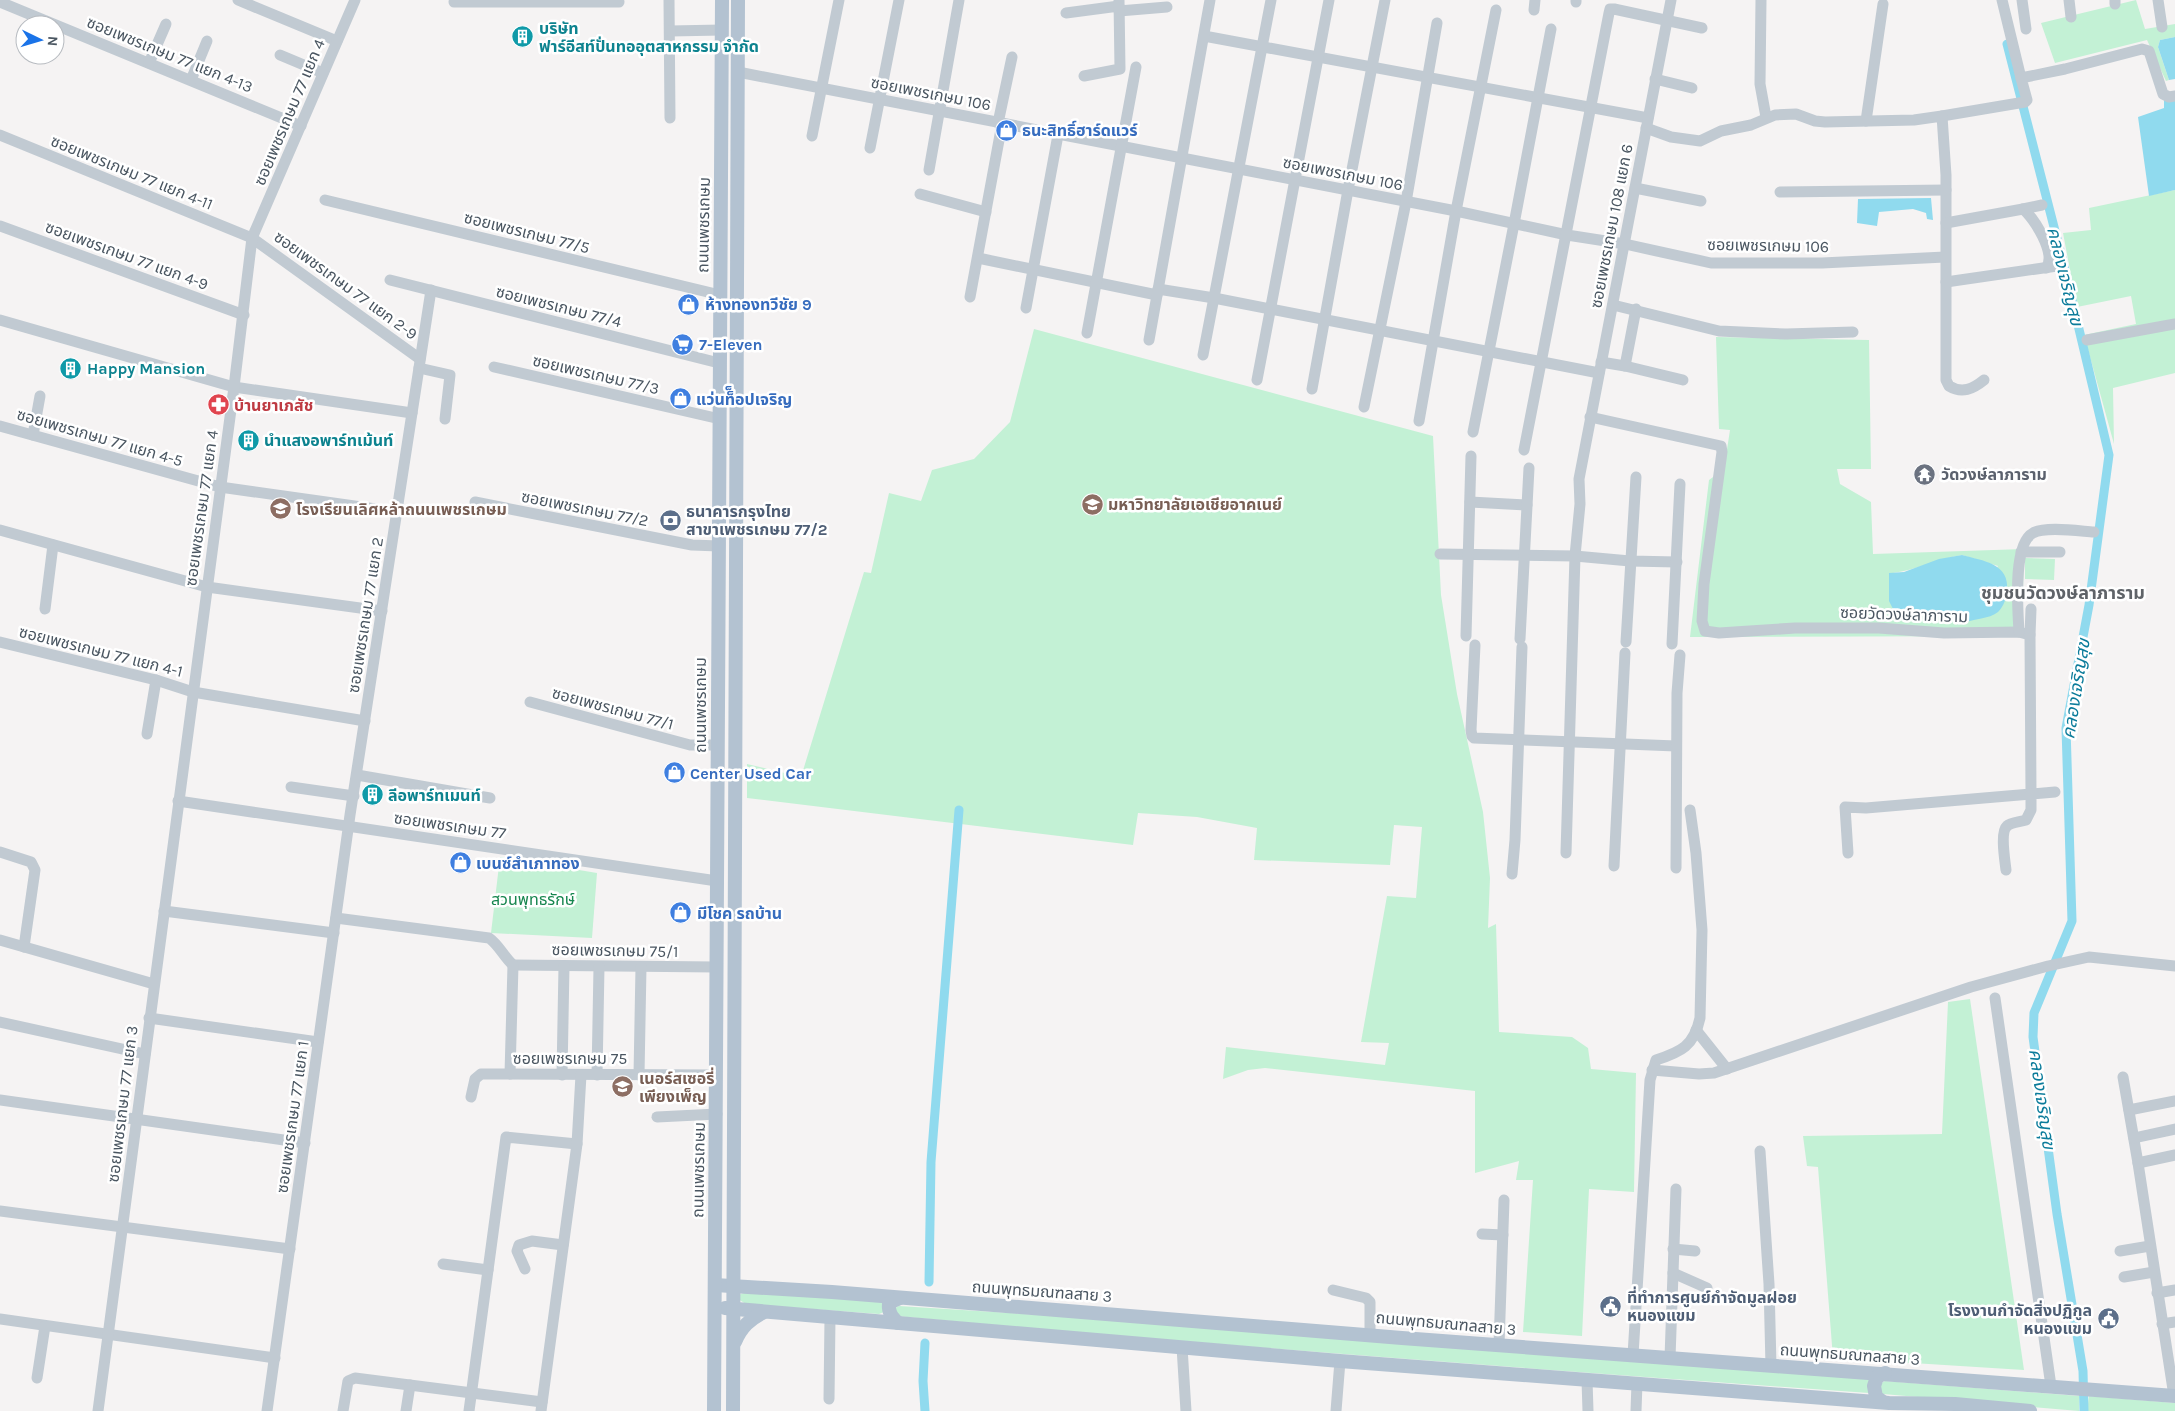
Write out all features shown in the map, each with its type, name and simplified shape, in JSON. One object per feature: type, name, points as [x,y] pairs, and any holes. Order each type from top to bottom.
[{"type":"main road","name":"ถนนเพชรเกษม","points":[[714,1411],[722,0]]},
{"type":"main road","name":"ถนนเพชรเกษม","points":[[733,1411],[738,0]]},
{"type":"main road","points":[[719,363],[737,366]]},
{"type":"main road","points":[[717,791],[735,792]]},
{"type":"main road","points":[[733,1256],[740,1272],[755,1282],[771,1288]]},
{"type":"main road","name":"ถนนพุทธมณฑลสาย 3","points":[[715,1285],[2174,1396]]},
{"type":"main road","points":[[898,1323],[890,1314],[888,1308],[889,1303],[900,1298]]},
{"type":"main road","points":[[714,1308],[733,1308],[830,1318],[1340,1361],[1955,1408],[2030,1411]]},
{"type":"main road","points":[[733,1347],[739,1330],[764,1312]]},
{"type":"main road","points":[[1883,1402],[1876,1397],[1874,1386],[1876,1377],[1885,1374]]},
{"type":"street","points":[[238,0],[337,41]]},
{"type":"street","name":"ซอยเพชรเกษม 77 แยก 4","points":[[178,801],[244,315],[252,238],[355,0]]},
{"type":"street","points":[[669,0],[670,118]]},
{"type":"street","points":[[812,136],[838,0]]},
{"type":"street","points":[[870,148],[899,0]]},
{"type":"street","points":[[929,170],[959,0]]},
{"type":"street","points":[[1149,340],[1210,0]]},
{"type":"street","points":[[1203,355],[1270,0]]},
{"type":"street","points":[[1257,380],[1329,0]]},
{"type":"street","points":[[1312,389],[1385,0]]},
{"type":"street","name":"ซอยเพชรเกษม 108 แยก 6","points":[[1566,853],[1575,556],[1583,458],[1671,0]]},
{"type":"street","points":[[1761,0],[1760,84],[1766,117]]},
{"type":"street","points":[[1204,36],[1591,106],[1647,123],[1671,137],[1700,141],[1720,131],[1751,125],[1775,114],[1796,114],[1815,121],[1914,120],[2027,100],[2002,0]]},
{"type":"street","points":[[2022,0],[2026,29]]},
{"type":"street","points":[[2068,0],[2071,17]]},
{"type":"street","points":[[2158,0],[2162,27]]},
{"type":"street","name":"ซอยเพชรเกษม 77 แยก 4-13","points":[[0,2],[301,126]]},
{"type":"street","points":[[454,2],[619,2]]},
{"type":"street","points":[[1866,121],[1883,4]]},
{"type":"street","points":[[1084,76],[1120,69],[1119,6]]},
{"type":"street","points":[[1066,13],[1119,6],[1167,7]]},
{"type":"street","points":[[1419,421],[1456,211],[1496,10]]},
{"type":"street","points":[[1524,450],[1610,10],[1667,19],[1702,28]]},
{"type":"street","points":[[1364,407],[1406,202],[1437,23]]},
{"type":"street","points":[[150,63],[166,24]]},
{"type":"street","points":[[1472,432],[1551,29]]},
{"type":"street","points":[[670,31],[722,30]]},
{"type":"street","points":[[191,80],[207,41]]},
{"type":"street","points":[[2021,78],[2145,49],[2149,51],[2163,94],[2169,97],[2175,96]]},
{"type":"street","points":[[280,55],[323,73]]},
{"type":"street","points":[[970,298],[1012,57]]},
{"type":"street","points":[[1087,332],[1136,67]]},
{"type":"street","name":"ซอยเพชรเกษม 106","points":[[738,72],[1456,211],[1711,263],[1822,262],[1945,257]]},
{"type":"street","points":[[1655,78],[1692,88]]},
{"type":"street","points":[[1942,116],[1946,190],[1947,383],[1952,388],[1965,390],[1984,380]]},
{"type":"street","name":"ซอยเพชรเกษม 77 แยก 4-11","points":[[0,135],[252,238]]},
{"type":"street","points":[[1026,308],[1058,135]]},
{"type":"street","points":[[1635,188],[1700,201]]},
{"type":"street","points":[[1780,192],[1946,190]]},
{"type":"street","points":[[920,194],[986,212]]},
{"type":"street","name":"ซอยเพชรเกษม 77/5","points":[[326,200],[720,295]]},
{"type":"street","points":[[1946,223],[2042,205]]},
{"type":"street","points":[[1946,282],[2052,267],[2046,243],[2023,209]]},
{"type":"street","name":"ซอยเพชรเกษม 77 แยก 4-9","points":[[0,226],[244,315]]},
{"type":"street","name":"ซอยเพชรเกษม 77 แยก 2-9","points":[[252,238],[420,363]]},
{"type":"street","points":[[978,258],[1096,282],[1158,292],[1214,298],[1541,362],[1600,368],[1625,366],[1683,380]]},
{"type":"street","name":"ซอยเพชรเกษม 77/4","points":[[390,280],[719,363]]},
{"type":"street","name":"ซอยเพชรเกษม 77 แยก 2","points":[[349,827],[431,290]]},
{"type":"street","points":[[1613,305],[1636,309],[1719,331],[1786,334],[1853,332]]},
{"type":"street","points":[[1625,366],[1636,309]]},
{"type":"street","points":[[0,320],[234,387],[412,413]]},
{"type":"street","points":[[2087,340],[2175,324]]},
{"type":"street","points":[[420,363],[450,375],[445,419]]},
{"type":"street","name":"ซอยเพชรเกษม 77/3","points":[[494,367],[720,419]]},
{"type":"street","points":[[33,435],[40,396]]},
{"type":"street","name":"ซอยวัดวงษ์ลาภาราม","points":[[1590,418],[1721,446],[1722,452],[1704,584],[1702,621],[1705,632],[1719,633],[1795,628],[1879,628],[1944,633],[2024,634]]},
{"type":"street","name":"ซอยเพชรเกษม 77 แยก 4-5","points":[[0,426],[220,487],[397,512]]},
{"type":"street","points":[[1466,636],[1472,456]]},
{"type":"street","points":[[1512,874],[1515,840],[1524,556],[1529,468]]},
{"type":"street","points":[[1614,866],[1636,477]]},
{"type":"street","points":[[1672,644],[1680,484]]},
{"type":"street","name":"ซอยเพชรเกษม 77/2","points":[[475,502],[692,545],[719,546]]},
{"type":"street","points":[[1470,502],[1527,504]]},
{"type":"street","points":[[0,530],[207,587],[382,611]]},
{"type":"street","points":[[2006,870],[2003,835],[2005,827],[2026,820],[2031,810],[2021,552],[2025,540],[2032,533],[2042,530],[2094,532]]},
{"type":"street","points":[[45,610],[53,545]]},
{"type":"street","points":[[2021,552],[2060,552]]},
{"type":"street","points":[[1440,554],[1575,556],[1630,561],[1677,562]]},
{"type":"street","points":[[2024,634],[2031,608]]},
{"type":"street","name":"ซอยเพชรเกษม 77 แยก 4-1","points":[[0,642],[156,680],[193,692],[365,721]]},
{"type":"street","points":[[1474,645],[1472,736],[1474,738],[1676,746]]},
{"type":"street","points":[[1676,868],[1676,693],[1680,656]]},
{"type":"street","points":[[148,734],[156,680]]},
{"type":"street","name":"ซอยเพชรเกษม 77/1","points":[[530,702],[690,745],[717,745]]},
{"type":"street","points":[[357,775],[490,798]]},
{"type":"street","points":[[291,787],[354,796]]},
{"type":"street","points":[[1848,853],[1845,807],[1866,808],[2055,792]]},
{"type":"street","name":"ซอยเพชรเกษม 77","points":[[178,801],[717,881]]},
{"type":"street","name":"ซอยเพชรเกษม 77 แยก 3","points":[[98,1411],[178,801]]},
{"type":"street","points":[[1633,1355],[1650,1080],[1656,1060],[1678,1053],[1686,1048],[1700,1018],[1702,930],[1696,853],[1690,810]]},
{"type":"street","name":"ซอยเพชรเกษม 77 แยก 1","points":[[267,1411],[349,827]]},
{"type":"street","points":[[0,852],[31,862],[35,870],[24,947]]},
{"type":"street","points":[[164,911],[334,933]]},
{"type":"street","points":[[336,918],[489,938],[495,943],[505,958],[513,965],[510,1074]]},
{"type":"street","points":[[0,940],[154,984]]},
{"type":"street","points":[[1652,1070],[1699,1074],[1714,1073],[1971,987],[2089,957],[2175,966]]},
{"type":"street","name":"ซอยเพชรเกษม 75/1","points":[[513,965],[716,967]]},
{"type":"street","points":[[562,1075],[564,966]]},
{"type":"street","points":[[597,1075],[599,966]]},
{"type":"street","points":[[639,1075],[641,967]]},
{"type":"street","points":[[1996,998],[2051,1386]]},
{"type":"street","points":[[149,1018],[318,1042]]},
{"type":"street","points":[[0,1022],[145,1054]]},
{"type":"street","points":[[1696,1030],[1727,1069]]},
{"type":"street","name":"ซอยเพชรเกษม 75","points":[[471,1097],[473,1083],[477,1076],[481,1074],[716,1076]]},
{"type":"street","points":[[343,1411],[348,1380],[354,1378],[472,1393],[542,1407],[577,1144],[581,1075]]},
{"type":"street","points":[[2123,1077],[2174,1396]]},
{"type":"street","points":[[0,1100],[136,1121],[305,1143]]},
{"type":"street","points":[[2129,1110],[2175,1101]]},
{"type":"street","points":[[657,1117],[716,1114]]},
{"type":"street","points":[[2134,1138],[2175,1129]]},
{"type":"street","points":[[469,1411],[506,1137],[577,1144]]},
{"type":"street","points":[[1760,1151],[1769,1284],[1771,1366]]},
{"type":"street","points":[[2138,1163],[2175,1155]]},
{"type":"street","points":[[1670,1358],[1676,1188]]},
{"type":"street","points":[[1499,1345],[1504,1200]]},
{"type":"street","points":[[0,1211],[290,1249]]},
{"type":"street","points":[[1482,1234],[1504,1235]]},
{"type":"street","points":[[525,1269],[517,1251],[519,1245],[532,1241],[563,1245]]},
{"type":"street","points":[[2120,1251],[2150,1246]]},
{"type":"street","points":[[1673,1249],[1695,1251]]},
{"type":"street","points":[[443,1264],[488,1270]]},
{"type":"street","points":[[2124,1277],[2154,1272]]},
{"type":"street","points":[[1673,1273],[1707,1288]]},
{"type":"street","points":[[1334,1290],[1366,1298],[1370,1302],[1370,1335]]},
{"type":"street","points":[[2157,1293],[2175,1290]]},
{"type":"street","points":[[829,1399],[830,1318]]},
{"type":"street","points":[[0,1319],[275,1358]]},
{"type":"street","points":[[2162,1324],[2175,1322]]},
{"type":"street","points":[[37,1378],[45,1326]]},
{"type":"street","points":[[1182,1347],[1186,1411]]},
{"type":"street","points":[[1339,1411],[1340,1361]]},
{"type":"street","points":[[1587,1380],[1588,1411]]},
{"type":"street","points":[[1636,1411],[1637,1383]]},
{"type":"street","points":[[406,1411],[410,1385]]},
{"type":"green space","points":[[2136,0],[2145,29],[2175,24],[2175,37],[2160,40],[2158,47],[2169,80],[2166,81],[2147,40],[2055,63],[2041,23]]},
{"type":"green space","points":[[2175,190],[2175,373],[2113,388],[2114,444],[2084,335],[2136,324],[2131,296],[2077,307],[2063,233],[2091,230],[2089,208]]},
{"type":"green space","points":[[1034,329],[1433,436],[1441,595],[1457,694],[1483,812],[1490,878],[1488,928],[1496,924],[1499,1032],[1572,1037],[1588,1048],[1591,1069],[1636,1073],[1634,1192],[1589,1189],[1582,1336],[1523,1332],[1533,1180],[1516,1180],[1519,1161],[1475,1173],[1475,1091],[1265,1068],[1248,1070],[1223,1079],[1226,1047],[1385,1065],[1389,1043],[1361,1042],[1387,896],[1416,898],[1422,827],[1394,825],[1390,865],[1254,860],[1257,828],[1197,817],[1138,813],[1133,845],[747,798],[747,764],[801,777],[864,572],[871,573],[889,493],[921,501],[932,470],[974,459],[1010,422]]},
{"type":"green space","points":[[1716,337],[1869,340],[1871,469],[1837,469],[1840,484],[1871,502],[1873,554],[2024,549],[2022,636],[1690,637],[1709,480],[1724,469],[1730,430],[1719,429]],"holes":[[[1962,555],[1998,566],[1967,621],[1961,624],[1949,613],[1939,611],[1909,618],[1893,573]]]},
{"type":"green space","points":[[2025,558],[2055,559],[2054,580],[2025,579]]},
{"type":"green space","name":"สวนพุทธรักษ์","points":[[500,857],[597,873],[592,938],[491,933]]},
{"type":"green space","points":[[1970,999],[2024,1370],[1833,1358],[1818,1167],[1807,1166],[1803,1136],[1942,1134],[1948,1002]]},
{"type":"green space","points":[[747,1292],[883,1302],[884,1312],[879,1314],[746,1304],[738,1299],[738,1295]]},
{"type":"green space","points":[[899,1306],[1087,1318],[1871,1378],[1869,1393],[1626,1375],[896,1316],[895,1308]]},
{"type":"green space","points":[[1885,1381],[2079,1396],[2079,1411],[1883,1394],[1879,1391],[1878,1385]]},
{"type":"green space","points":[[2089,1396],[2175,1403],[2175,1411],[2087,1411]]},
{"type":"water","points":[[2175,37],[2175,79],[2169,80],[2158,47],[2160,40]]},
{"type":"water","points":[[2175,97],[2175,190],[2149,196],[2138,117],[2164,108],[2164,98]]},
{"type":"water","points":[[1931,198],[1933,220],[1927,219],[1926,213],[1913,209],[1879,212],[1877,226],[1857,223],[1858,199]]},
{"type":"water","points":[[1962,555],[1994,565],[2004,574],[2007,582],[2007,594],[1998,612],[1961,624],[1949,613],[1939,611],[1909,618],[1906,609],[1893,609],[1889,601],[1889,573],[1904,572],[1939,559]]},
{"type":"waterway","name":"คลองเจริญสุข","points":[[2007,44],[2063,262],[2109,455],[2089,605],[2066,728],[2072,921],[2034,1013],[2033,1037],[2057,1214],[2083,1371],[2084,1411]]},
{"type":"waterway","points":[[929,1282],[931,1162],[959,810]]},
{"type":"waterway","points":[[925,1343],[923,1381],[925,1411]]},
{"type":"place","name":"บริษัท ฟาร์อีสท์ปั่นทออุตสาหกรรม จำกัด","points":[[523,37]]},
{"type":"place","name":"ธนะสิทธิ์ฮาร์ดแวร์","points":[[1006,130]]},
{"type":"place","name":"ห้างทองทวีชัย 9","points":[[689,304]]},
{"type":"place","name":"7-Eleven","points":[[683,344]]},
{"type":"place","name":"Happy Mansion","points":[[71,368]]},
{"type":"place","name":"แว่นท็็อปเจริญ","points":[[680,399]]},
{"type":"place","name":"บ้านยาเภสัช","points":[[218,405]]},
{"type":"place","name":"นำแสงอพาร์ทเม้นท์","points":[[248,440]]},
{"type":"place","name":"วัดวงษ์ลาภาราม","points":[[1925,474]]},
{"type":"place","name":"มหาวิทยาลัยเอเชียอาคเนย์","points":[[1092,504]]},
{"type":"place","name":"โรงเรียนเลิศหล้าถนนเพชรเกษม","points":[[280,509]]},
{"type":"place","name":"ธนาคารกรุงไทย สาขาเพชรเกษม 77/2","points":[[670,520]]},
{"type":"place","name":"Center Used Car","points":[[674,773]]},
{"type":"place","name":"ลีอพาร์ทเมนท์","points":[[372,795]]},
{"type":"place","name":"เบนซ์สำเภาทอง","points":[[460,863]]},
{"type":"place","name":"มีโชค รถบ้าน","points":[[681,913]]},
{"type":"place","name":"เนอร์สเซอรี่ เพียงเพ็ญ","points":[[623,1087]]},
{"type":"place","name":"ที่ทำการศูนย์กำจัดมูลฝอย หนองแขม","points":[[1611,1306]]},
{"type":"place","name":"โรงงานกำจัดสิ่งปฏิกูล หนองแขม","points":[[2108,1319]]},
{"type":"district","name":"ชุมชนวัดวงษ์ลาภาราม","points":[[2063,593]]}]
